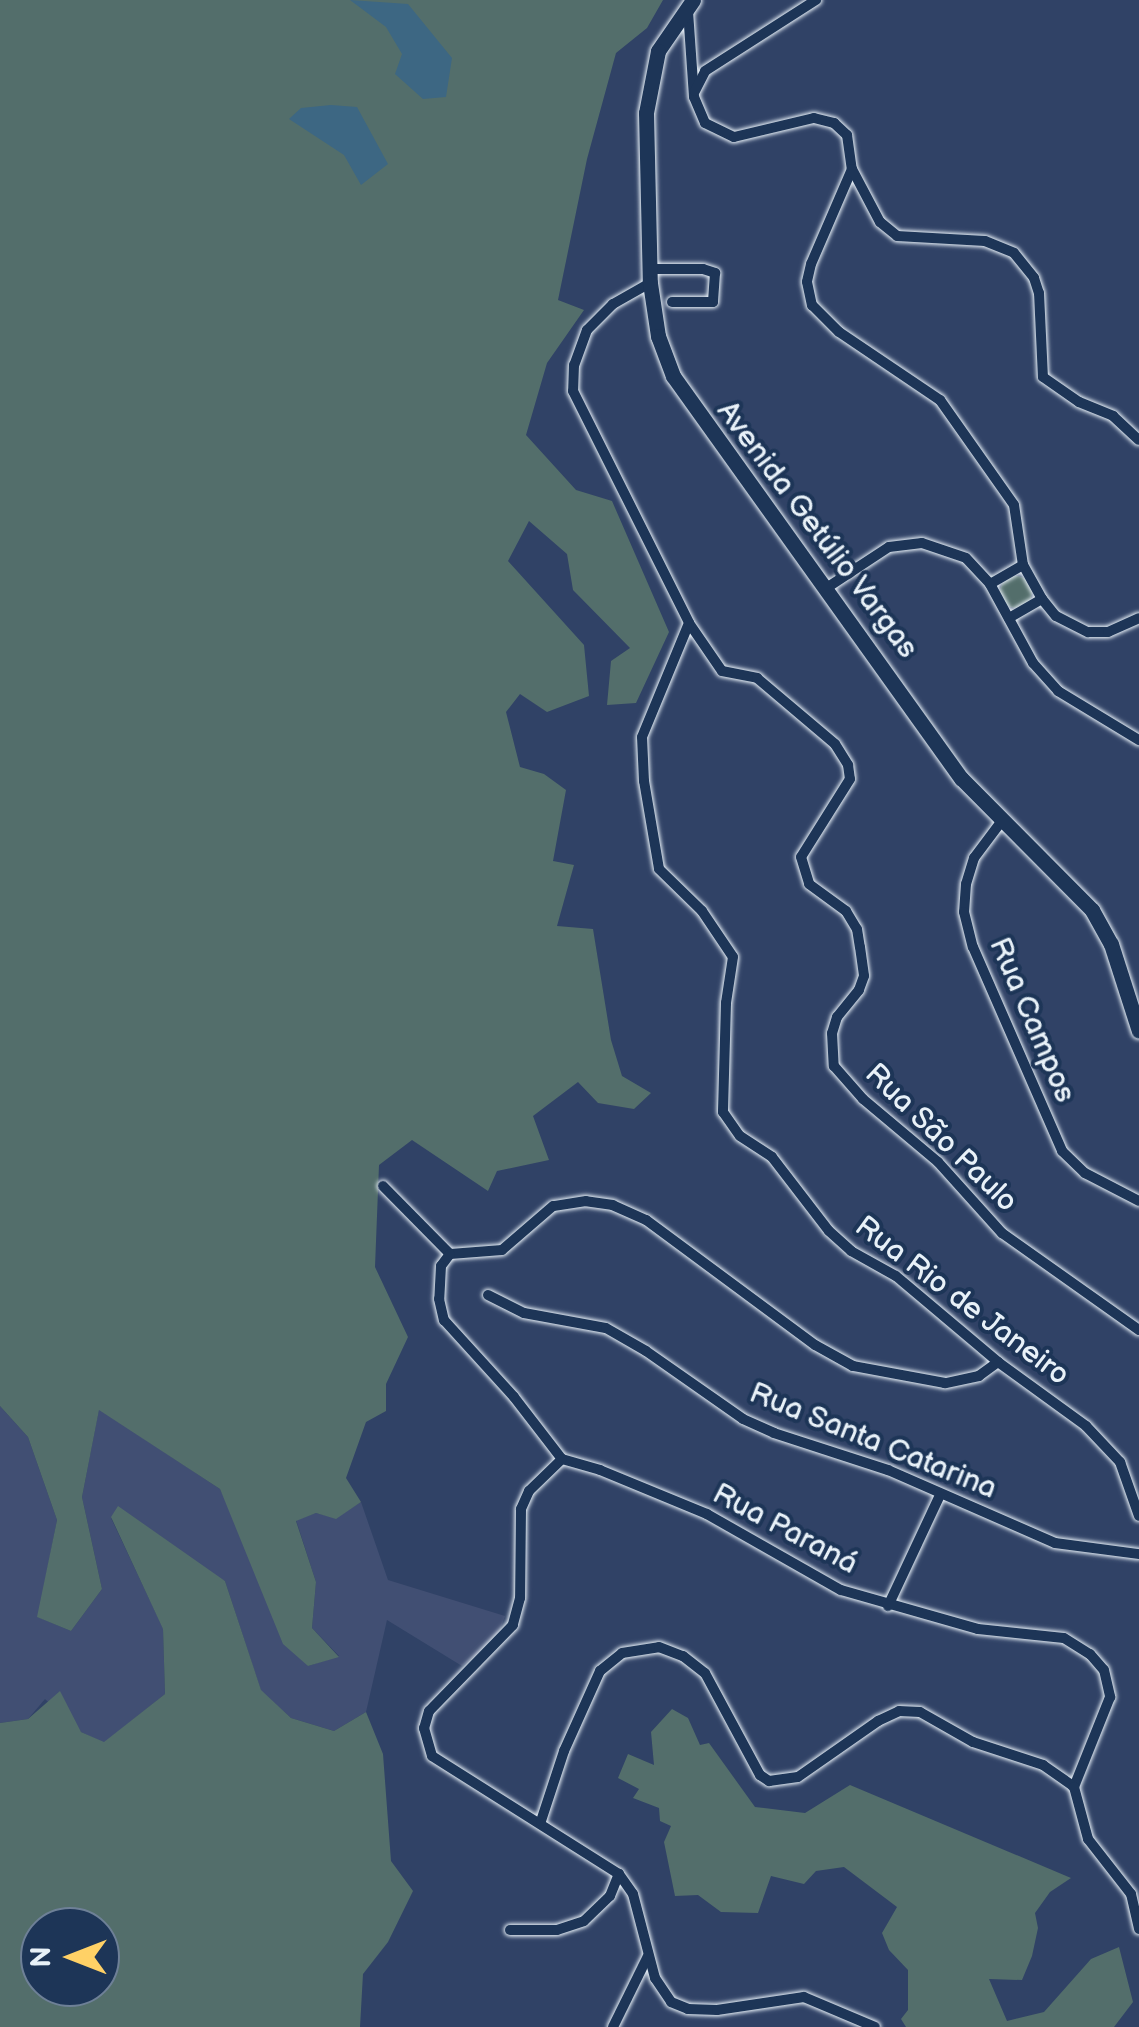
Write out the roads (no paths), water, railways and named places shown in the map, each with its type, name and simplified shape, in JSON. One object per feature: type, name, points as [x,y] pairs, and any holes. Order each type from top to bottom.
[{"type":"street","points":[[694,97],[705,71],[816,0]]},
{"type":"street","points":[[691,5],[694,97],[705,123],[734,137],[804,117],[834,123],[847,135],[852,168],[880,222],[896,236],[985,241],[1014,254],[1039,293],[1044,377],[1079,402],[1113,416],[1139,440]]},
{"type":"street","name":"Avenida Getúlio Vargas","points":[[691,5],[658,51],[648,94],[650,276],[658,336],[688,402],[828,587],[962,778],[1000,822],[1080,896],[1099,920],[1139,1031]]},
{"type":"street","points":[[852,168],[811,264],[807,282],[812,305],[839,332],[940,400],[1014,505],[1022,565],[1056,616],[1088,632],[1108,632],[1139,618]]},
{"type":"street","points":[[672,302],[713,302],[714,273],[703,269],[650,276],[613,304],[588,330],[574,365],[573,391],[689,623]]},
{"type":"street","points":[[828,587],[889,547],[922,543],[966,558],[990,584],[1044,677],[1139,740]]},
{"type":"street","points":[[990,584],[1022,565]]},
{"type":"street","points":[[1010,618],[1042,599]]},
{"type":"street","name":"Rua São Paulo","points":[[689,623],[722,670],[756,678],[836,744],[848,765],[850,779],[801,856],[809,884],[846,911],[860,948],[864,976],[859,990],[836,1017],[832,1033],[834,1066],[863,1099],[946,1169],[1002,1233],[1139,1330]]},
{"type":"street","name":"Rua Rio de Janeiro","points":[[689,623],[642,738],[644,781],[659,870],[702,911],[732,957],[724,1031],[723,1112],[740,1136],[772,1157],[829,1231],[851,1251],[896,1276],[998,1362],[1086,1426],[1124,1472],[1139,1516]]},
{"type":"street","name":"Rua Campos","points":[[1000,822],[974,858],[966,884],[964,912],[973,947],[1062,1151],[1086,1173],[1139,1201]]},
{"type":"street","points":[[382,1186],[450,1254]]},
{"type":"street","points":[[874,2026],[804,1997],[717,2010],[688,2009],[666,1998],[655,1978],[633,1894],[619,1874],[444,1766],[428,1748],[424,1728],[435,1702],[505,1637],[512,1625],[520,1598],[521,1509],[529,1491],[562,1459],[514,1396],[444,1320],[440,1266],[450,1254],[502,1250],[554,1206],[586,1202],[613,1205],[646,1220],[815,1345],[852,1366],[945,1383],[979,1376],[998,1362]]},
{"type":"street","name":"Rua Santa Catarina","points":[[488,1295],[524,1312],[606,1328],[646,1350],[743,1419],[823,1452],[888,1470],[1055,1543],[1139,1554]]},
{"type":"street","name":"Rua Paraná","points":[[562,1459],[600,1470],[708,1514],[816,1578],[888,1606],[978,1629],[1064,1638],[1098,1661],[1107,1680],[1109,1706],[1074,1787]]},
{"type":"street","points":[[888,1606],[940,1495]]},
{"type":"street","points":[[540,1822],[570,1736],[600,1671],[622,1653],[652,1647],[683,1656],[705,1673],[754,1763],[769,1780],[798,1778],[878,1721],[910,1711],[936,1720],[974,1742],[1034,1760],[1074,1787],[1088,1839],[1130,1894],[1139,1929]]},
{"type":"street","points":[[510,1930],[557,1930],[584,1921],[610,1896],[619,1874]]},
{"type":"street","points":[[613,2027],[649,1953]]}]
